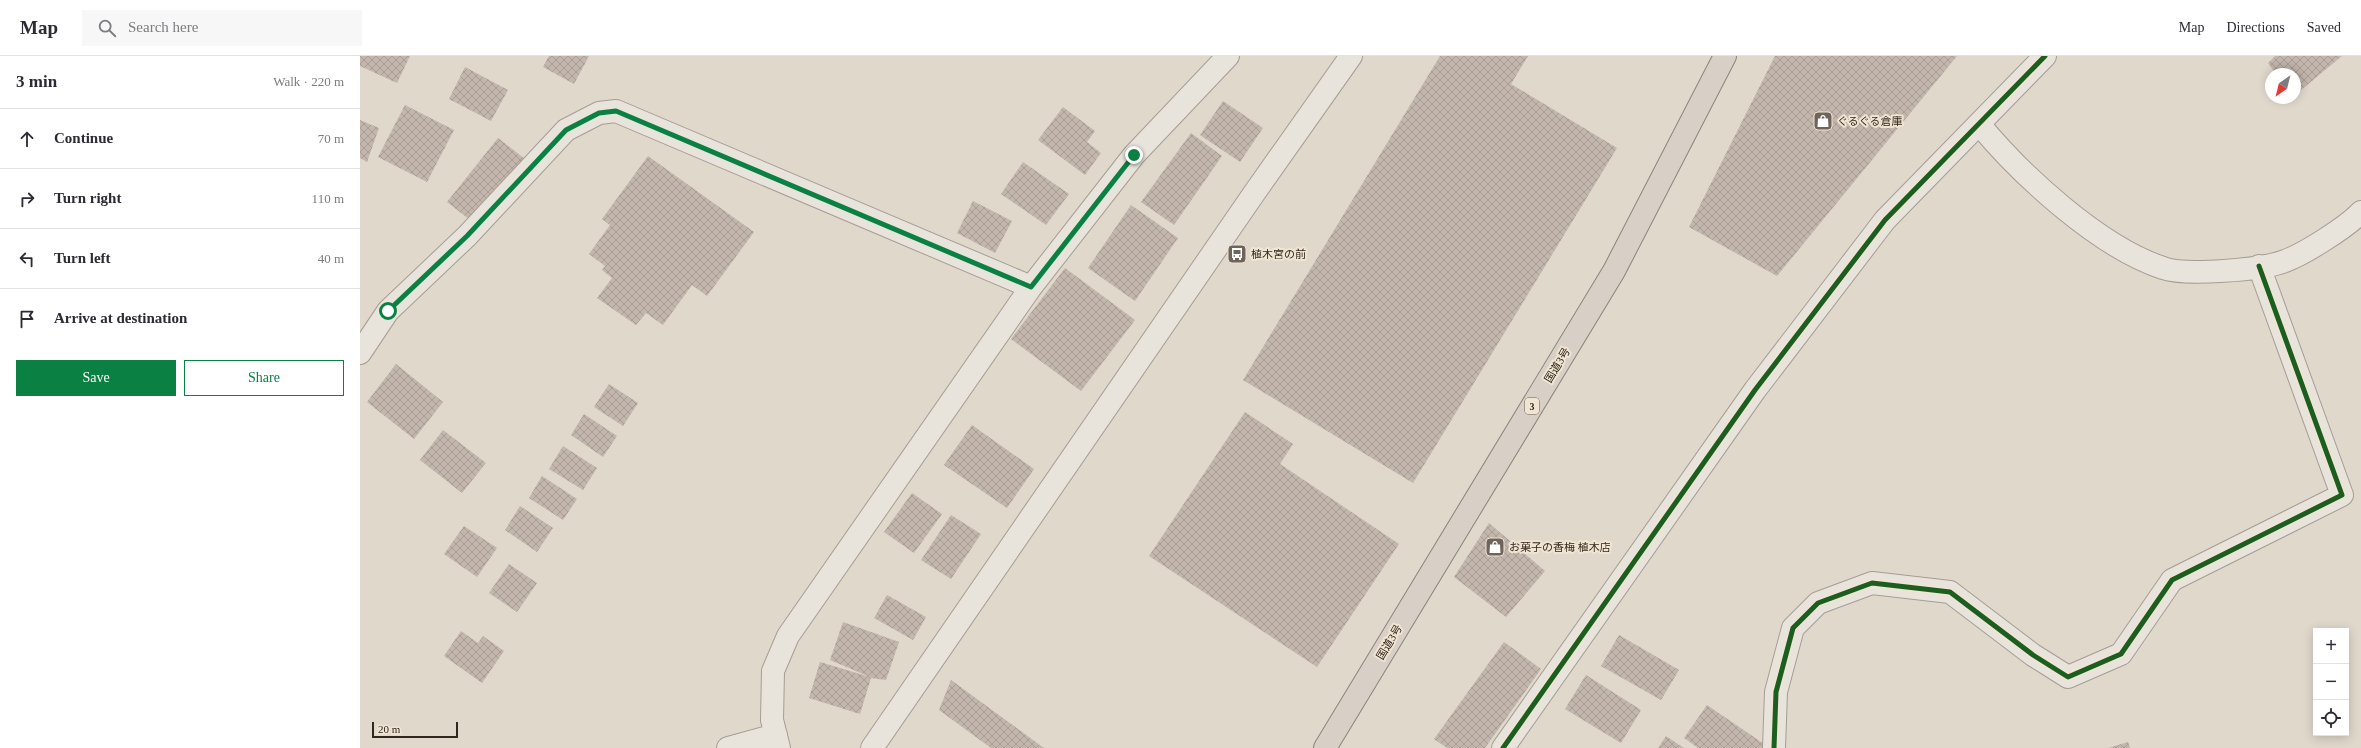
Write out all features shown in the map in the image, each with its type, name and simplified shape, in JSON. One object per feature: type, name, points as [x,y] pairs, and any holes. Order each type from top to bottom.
[{"type":"highway","name":"国道3号","points":[[1325,748],[1614,271],[1725,56]]},
{"type":"street","points":[[728,748],[777,742],[772,720],[773,671],[788,636],[1031,287],[1134,155],[1228,56]]},
{"type":"street","points":[[872,748],[1246,205],[1351,56]]},
{"type":"street","points":[[1503,748],[1764,378],[1885,220],[2044,56]]},
{"type":"street","points":[[360,353],[388,311],[467,236],[566,130],[599,113],[616,111],[1031,287]]},
{"type":"street","points":[[1979,124],[1998,148],[2070,213],[2114,244],[2164,269],[2214,273],[2285,262],[2349,224],[2361,212]]},
{"type":"street","points":[[1774,748],[1776,692],[1793,628],[1818,603],[1872,583],[1950,592],[2033,655],[2068,677],[2121,654],[2172,580],[2342,495],[2259,266]]},
{"type":"building","points":[[360,56],[410,56],[397,83],[360,66]]},
{"type":"building","points":[[549,56],[589,56],[574,84],[543,67]]},
{"type":"building","points":[[1440,56],[1528,56],[1511,84],[1617,148],[1413,483],[1243,380]]},
{"type":"building","name":"ぐるぐる倉庫","points":[[1775,56],[1957,56],[1777,276],[1689,227]]},
{"type":"building","points":[[2275,56],[2342,56],[2301,90],[2301,68],[2272,68],[2268,63]]},
{"type":"building","points":[[465,67],[508,90],[491,121],[449,99]]},
{"type":"building","points":[[1223,101],[1263,128],[1240,162],[1200,135]]},
{"type":"building","points":[[405,105],[454,130],[427,182],[378,157]]},
{"type":"building","points":[[1063,107],[1095,131],[1087,142],[1101,153],[1085,175],[1038,140]]},
{"type":"building","points":[[360,120],[379,128],[367,162],[360,158]]},
{"type":"building","points":[[1191,133],[1222,156],[1174,225],[1141,202]]},
{"type":"building","points":[[498,138],[525,159],[474,223],[447,202]]},
{"type":"building","points":[[648,156],[754,232],[707,296],[692,285],[663,325],[646,313],[636,325],[597,298],[612,278],[602,270],[605,266],[589,254],[610,225],[602,219]]},
{"type":"building","points":[[1023,162],[1069,194],[1046,225],[1001,194]]},
{"type":"building","points":[[973,201],[1012,221],[995,253],[957,233]]},
{"type":"building","points":[[1131,205],[1178,238],[1135,301],[1088,268]]},
{"type":"building","points":[[1065,268],[1135,320],[1081,391],[1011,339]]},
{"type":"building","points":[[396,364],[443,402],[414,439],[367,402]]},
{"type":"building","points":[[609,384],[638,403],[623,426],[594,407]]},
{"type":"building","points":[[1245,412],[1293,444],[1280,464],[1399,544],[1317,667],[1149,556]]},
{"type":"building","points":[[584,414],[617,436],[603,457],[571,435]]},
{"type":"building","points":[[972,425],[1034,469],[1007,508],[944,465]]},
{"type":"building","points":[[443,430],[486,463],[462,493],[420,460]]},
{"type":"building","points":[[563,446],[597,468],[583,490],[549,469]]},
{"type":"building","points":[[542,476],[577,499],[563,520],[529,498]]},
{"type":"building","points":[[912,493],[942,514],[914,553],[884,532]]},
{"type":"building","points":[[520,506],[553,528],[537,552],[505,530]]},
{"type":"building","points":[[951,515],[981,534],[951,579],[921,560]]},
{"type":"building","name":"お菓子の香梅 植木店","points":[[1489,523],[1545,571],[1506,617],[1454,577]]},
{"type":"building","points":[[464,526],[497,548],[477,577],[444,554]]},
{"type":"building","points":[[509,564],[537,583],[517,612],[489,593]]},
{"type":"building","points":[[887,595],[926,617],[913,640],[874,618]]},
{"type":"building","points":[[843,622],[899,642],[886,680],[871,678],[860,714],[809,698],[820,662],[870,677],[830,660]]},
{"type":"building","points":[[461,631],[478,643],[483,636],[504,651],[482,683],[444,656]]},
{"type":"building","points":[[1619,635],[1679,670],[1661,700],[1601,666]]},
{"type":"building","points":[[1504,642],[1541,669],[1485,748],[1447,748],[1434,739]]},
{"type":"building","points":[[1586,675],[1641,710],[1621,743],[1565,709]]},
{"type":"building","points":[[951,680],[1044,748],[991,748],[939,710]]},
{"type":"building","points":[[1707,705],[1767,746],[1765,748],[1698,748],[1684,738]]},
{"type":"building","points":[[1666,736],[1684,748],[1658,748]]},
{"type":"building","points":[[2128,742],[2130,748],[2108,748]]},
{"type":"cycle path","points":[[1503,748],[1755,390],[1885,220],[2045,56]]},
{"type":"cycle path","points":[[1774,748],[1776,692],[1793,628],[1818,603],[1872,583],[1950,592],[2033,655],[2068,677],[2121,654],[2172,580],[2342,495],[2259,266]]},
{"type":"place","name":"ぐるぐる倉庫","points":[[1823,121]]},
{"type":"place","name":"植木宮の前","points":[[1237,254]]},
{"type":"place","name":"お菓子の香梅 植木店","points":[[1495,547]]},
{"type":"route","points":[[388,311],[467,236],[566,130],[599,113],[616,111],[1031,287],[1134,155]]}]
